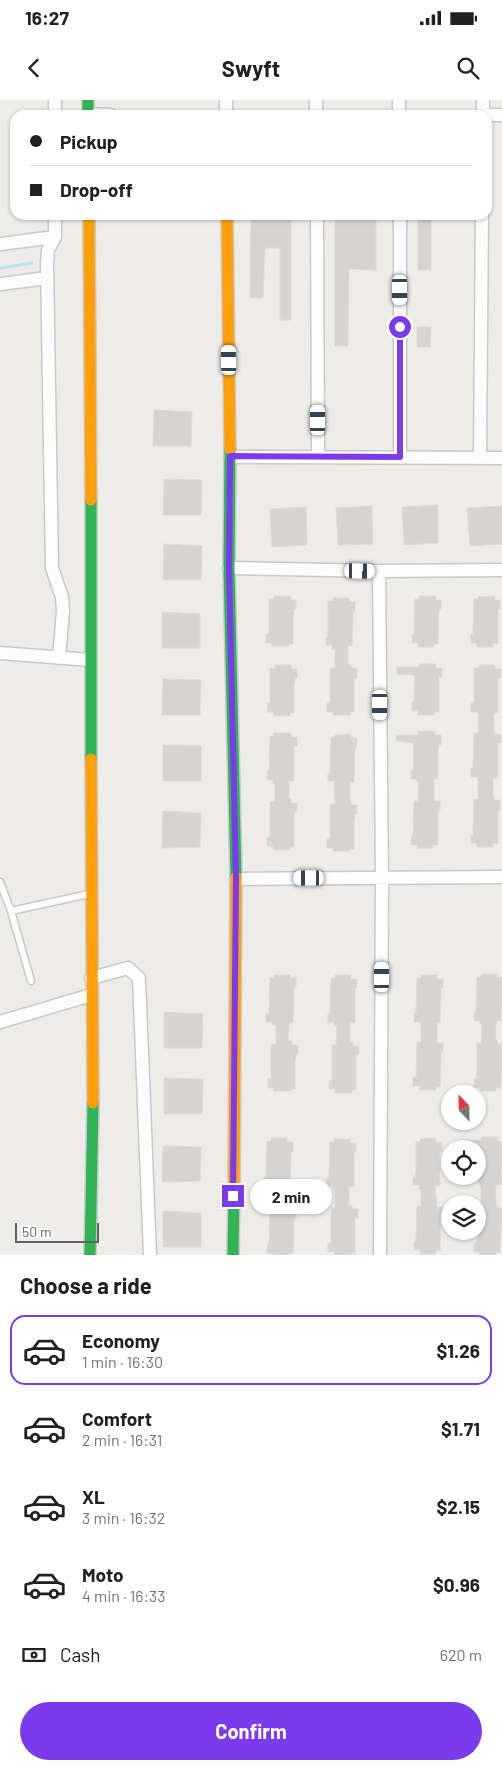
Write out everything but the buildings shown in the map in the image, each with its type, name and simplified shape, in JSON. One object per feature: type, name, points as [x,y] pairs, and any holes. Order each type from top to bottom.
[{"type":"street","points":[[55,220],[55,237],[48,250],[47,278],[52,568],[62,598],[63,611],[59,658]]},
{"type":"street","points":[[89,220],[91,509],[90,894],[93,1109],[90,1255]]},
{"type":"street","points":[[227,220],[230,456],[229,568],[236,879],[233,1255]]},
{"type":"street","points":[[317,220],[318,457]]},
{"type":"street","points":[[400,220],[400,457]]},
{"type":"street","points":[[480,458],[482,220]]},
{"type":"street","points":[[0,244],[55,237]]},
{"type":"street","points":[[0,284],[47,278]]},
{"type":"street","points":[[230,456],[502,458]]},
{"type":"street","points":[[229,568],[379,571],[502,570]]},
{"type":"street","points":[[379,571],[382,877],[380,1255]]},
{"type":"street","points":[[0,654],[90,660]]},
{"type":"street","points":[[236,879],[502,877]]},
{"type":"street","points":[[91,978],[128,968],[139,978],[150,1255]]},
{"type":"street","points":[[0,1022],[91,995]]},
{"type":"lane","points":[[0,882],[11,911],[31,981]]},
{"type":"lane","points":[[11,911],[90,894]]},
{"type":"waterway","points":[[0,268],[32,263]]},
{"type":"traffic: fast","points":[[88,100],[88,110]]},
{"type":"traffic: fast","points":[[230,449],[229,568],[236,877]]},
{"type":"traffic: fast","points":[[91,500],[91,759]]},
{"type":"traffic: fast","points":[[90,1255],[93,1103]]},
{"type":"traffic: fast","points":[[233,1255],[234,1188]]},
{"type":"traffic: slow","points":[[89,220],[91,500]]},
{"type":"traffic: slow","points":[[227,220],[230,449]]},
{"type":"traffic: slow","points":[[91,759],[93,1103]]},
{"type":"traffic: slow","points":[[234,1188],[236,877]]},
{"type":"route","points":[[233,1196],[236,879],[229,568],[230,456],[400,457],[400,327]]}]
